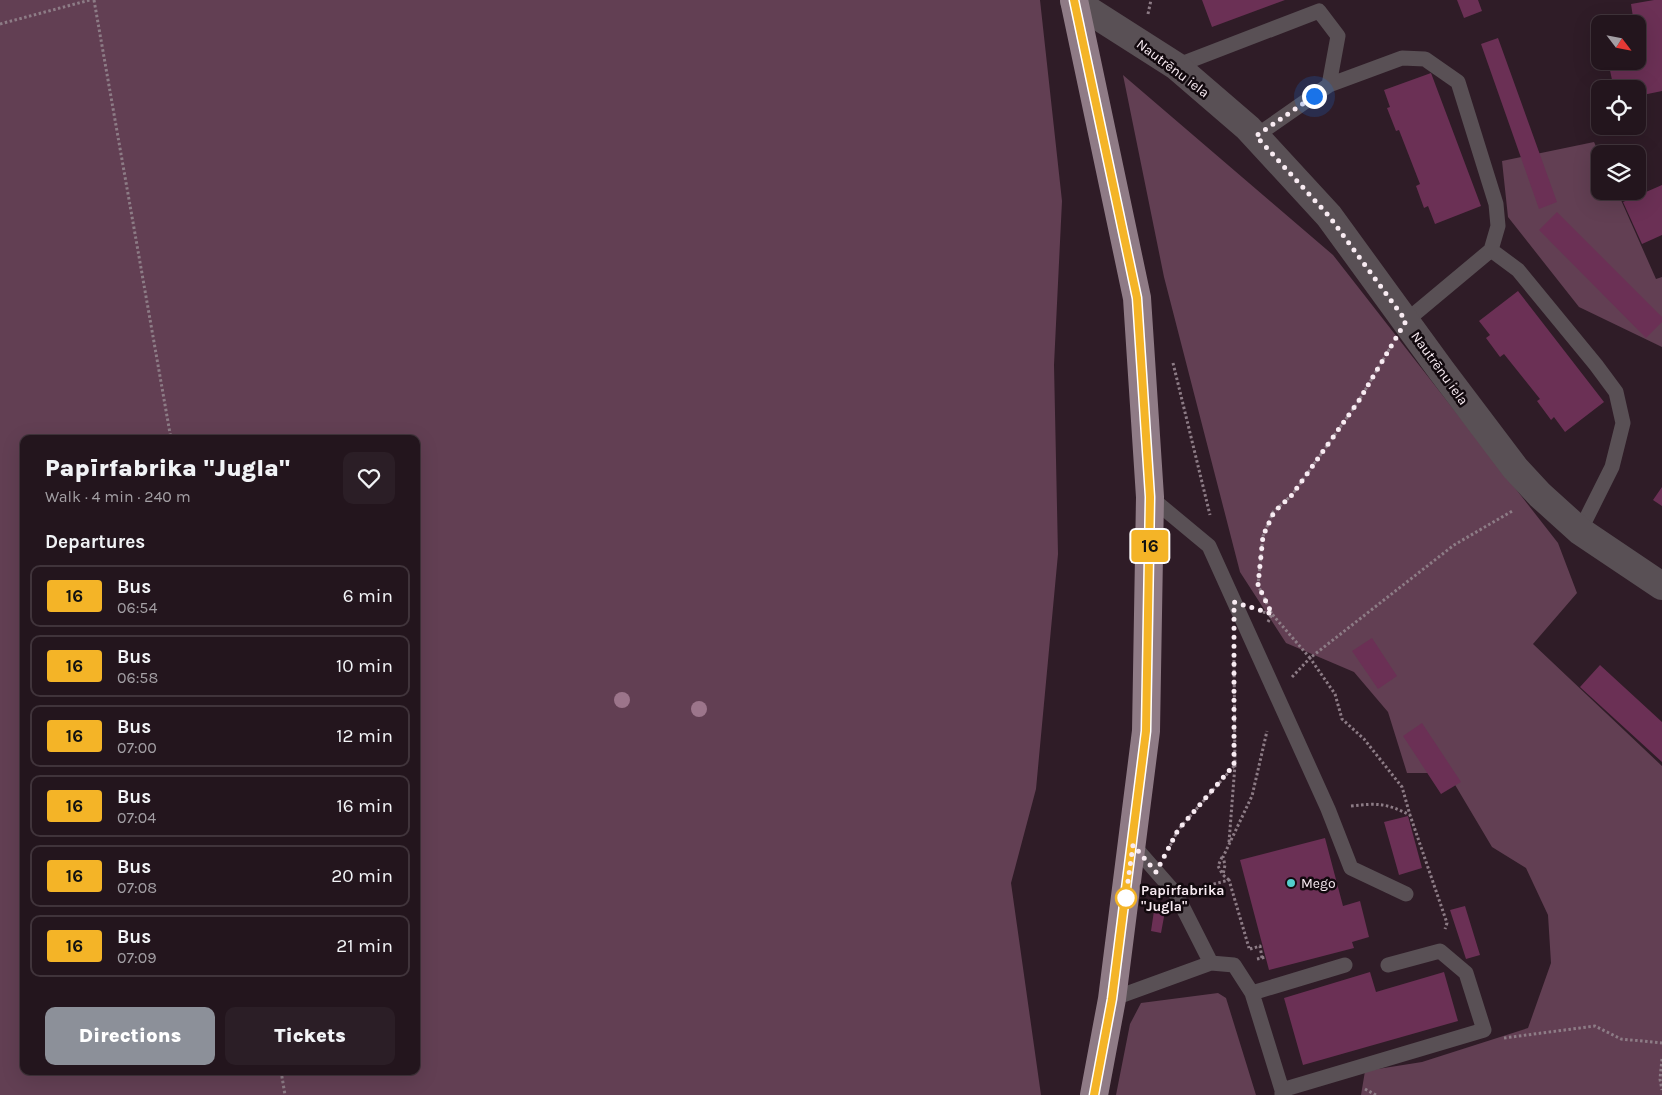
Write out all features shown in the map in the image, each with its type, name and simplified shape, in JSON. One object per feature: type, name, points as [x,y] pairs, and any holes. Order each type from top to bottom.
[{"type":"main road","points":[[1074,0],[1137,298],[1150,497],[1146,731],[1112,999],[1094,1095]]},
{"type":"street","name":"Nautrēnu iela","points":[[1074,0],[1176,66],[1256,136],[1329,216],[1515,468],[1540,495],[1580,531],[1662,586]]},
{"type":"lane","points":[[1176,66],[1319,11],[1338,36],[1329,85]]},
{"type":"lane","points":[[1256,136],[1329,85],[1402,58],[1425,59],[1458,82],[1496,204],[1498,226],[1491,250],[1406,321]]},
{"type":"lane","points":[[1491,250],[1518,270],[1616,392],[1623,423],[1612,468],[1580,531]]},
{"type":"lane","points":[[1150,497],[1209,546],[1328,809],[1351,868],[1406,894]]},
{"type":"lane","points":[[1133,845],[1176,894],[1211,963]]},
{"type":"lane","points":[[1112,999],[1211,963],[1234,966],[1252,993],[1282,1092],[1484,1030],[1466,973],[1440,951],[1388,965]]},
{"type":"lane","points":[[1252,993],[1346,965]]},
{"type":"path","points":[[0,24],[90,0]]},
{"type":"path","points":[[94,0],[170,435]]},
{"type":"path","points":[[1406,321],[1358,402],[1292,495],[1274,512],[1263,536],[1258,585],[1272,614],[1310,658],[1334,694],[1342,719],[1364,738],[1402,787],[1447,923],[1440,951]]},
{"type":"path","points":[[1251,955],[1229,880],[1223,875],[1218,866],[1252,796],[1276,695],[1310,658],[1454,544],[1540,495]]},
{"type":"path","points":[[1234,602],[1272,614]]},
{"type":"path","points":[[1256,653],[1272,614]]},
{"type":"path","points":[[1229,842],[1234,765],[1234,650]]},
{"type":"path","points":[[1156,872],[1178,830],[1234,765]]},
{"type":"path","points":[[1328,809],[1374,803],[1392,806],[1410,815]]},
{"type":"path","points":[[1222,857],[1226,865],[1223,875]]},
{"type":"path","points":[[1176,894],[1229,880]]},
{"type":"path","points":[[1249,949],[1260,946],[1262,958],[1266,957]]},
{"type":"path","points":[[1484,1030],[1504,1038],[1595,1026],[1621,1039],[1662,1044]]},
{"type":"path","points":[[1662,1060],[1660,1079],[1662,1090]]},
{"type":"path","points":[[282,1075],[285,1095]]},
{"type":"shaded area","points":[[0,0],[1040,0],[1062,201],[1054,365],[1058,554],[1036,789],[1011,883],[1041,1095],[0,1095]]},
{"type":"shaded area","points":[[1123,75],[1333,255],[1558,543],[1577,593],[1533,644],[1662,766],[1662,1095],[1361,1095],[1365,1071],[1422,1062],[1528,1028],[1551,963],[1548,915],[1526,868],[1492,847],[1448,773],[1407,773],[1388,712],[1354,672],[1286,643],[1240,572],[1164,277]]},
{"type":"shaded area","points":[[1594,142],[1595,145],[1591,145],[1591,200],[1621,200],[1656,279],[1662,277],[1662,347],[1579,307],[1508,217],[1502,161]]},
{"type":"shaded area","points":[[1218,993],[1226,998],[1256,1095],[1116,1095],[1130,1024],[1141,1003]]},
{"type":"building","points":[[1202,0],[1285,0],[1212,27]]},
{"type":"building","points":[[1457,0],[1478,0],[1482,11],[1464,18]]},
{"type":"building","points":[[1662,0],[1662,91],[1646,94],[1646,80],[1612,80],[1610,70],[1646,70],[1646,15],[1633,15],[1631,4]]},
{"type":"building","points":[[1498,38],[1557,202],[1539,209],[1481,44]]},
{"type":"building","points":[[1431,73],[1481,206],[1435,224],[1428,206],[1424,208],[1416,186],[1420,184],[1399,130],[1396,131],[1387,108],[1390,107],[1384,90]]},
{"type":"building","points":[[1662,185],[1662,235],[1642,244],[1623,202],[1628,200],[1646,200],[1646,192]]},
{"type":"building","points":[[1557,212],[1662,317],[1662,322],[1646,338],[1539,230]]},
{"type":"building","points":[[1518,291],[1604,402],[1565,432],[1554,417],[1551,420],[1537,401],[1540,399],[1504,354],[1500,357],[1486,338],[1490,335],[1479,321]]},
{"type":"building","points":[[1662,487],[1662,506],[1653,500]]},
{"type":"building","points":[[1372,638],[1397,676],[1378,689],[1352,651]]},
{"type":"building","points":[[1600,665],[1662,722],[1662,762],[1580,687]]},
{"type":"building","points":[[1422,723],[1461,782],[1441,794],[1403,736]]},
{"type":"building","points":[[1408,816],[1422,868],[1399,875],[1384,822]]},
{"type":"building","name":"Mego","points":[[1325,838],[1343,906],[1360,901],[1369,937],[1352,942],[1354,948],[1269,970],[1240,860]]},
{"type":"building","points":[[1155,904],[1166,906],[1161,933],[1151,931]]},
{"type":"building","points":[[1465,906],[1480,955],[1466,959],[1450,910]]},
{"type":"building","points":[[1370,972],[1376,992],[1444,972],[1458,1021],[1303,1065],[1284,998]]},
{"type":"bus line","name":"16","points":[[1074,0],[1137,298],[1150,497],[1146,731],[1112,999],[1094,1095]]},
{"type":"place","name":"Mego","points":[[1291,883]]},
{"type":"place","name":"Papīrfabrika \"Jugla\"","points":[[1126,898]]},
{"type":"route","points":[[1126,898],[1125,903],[1133,845],[1156,872],[1178,830],[1234,765],[1234,602],[1272,614],[1258,585],[1263,536],[1274,512],[1292,495],[1358,402],[1406,321],[1329,216],[1256,136],[1314,96]]}]
